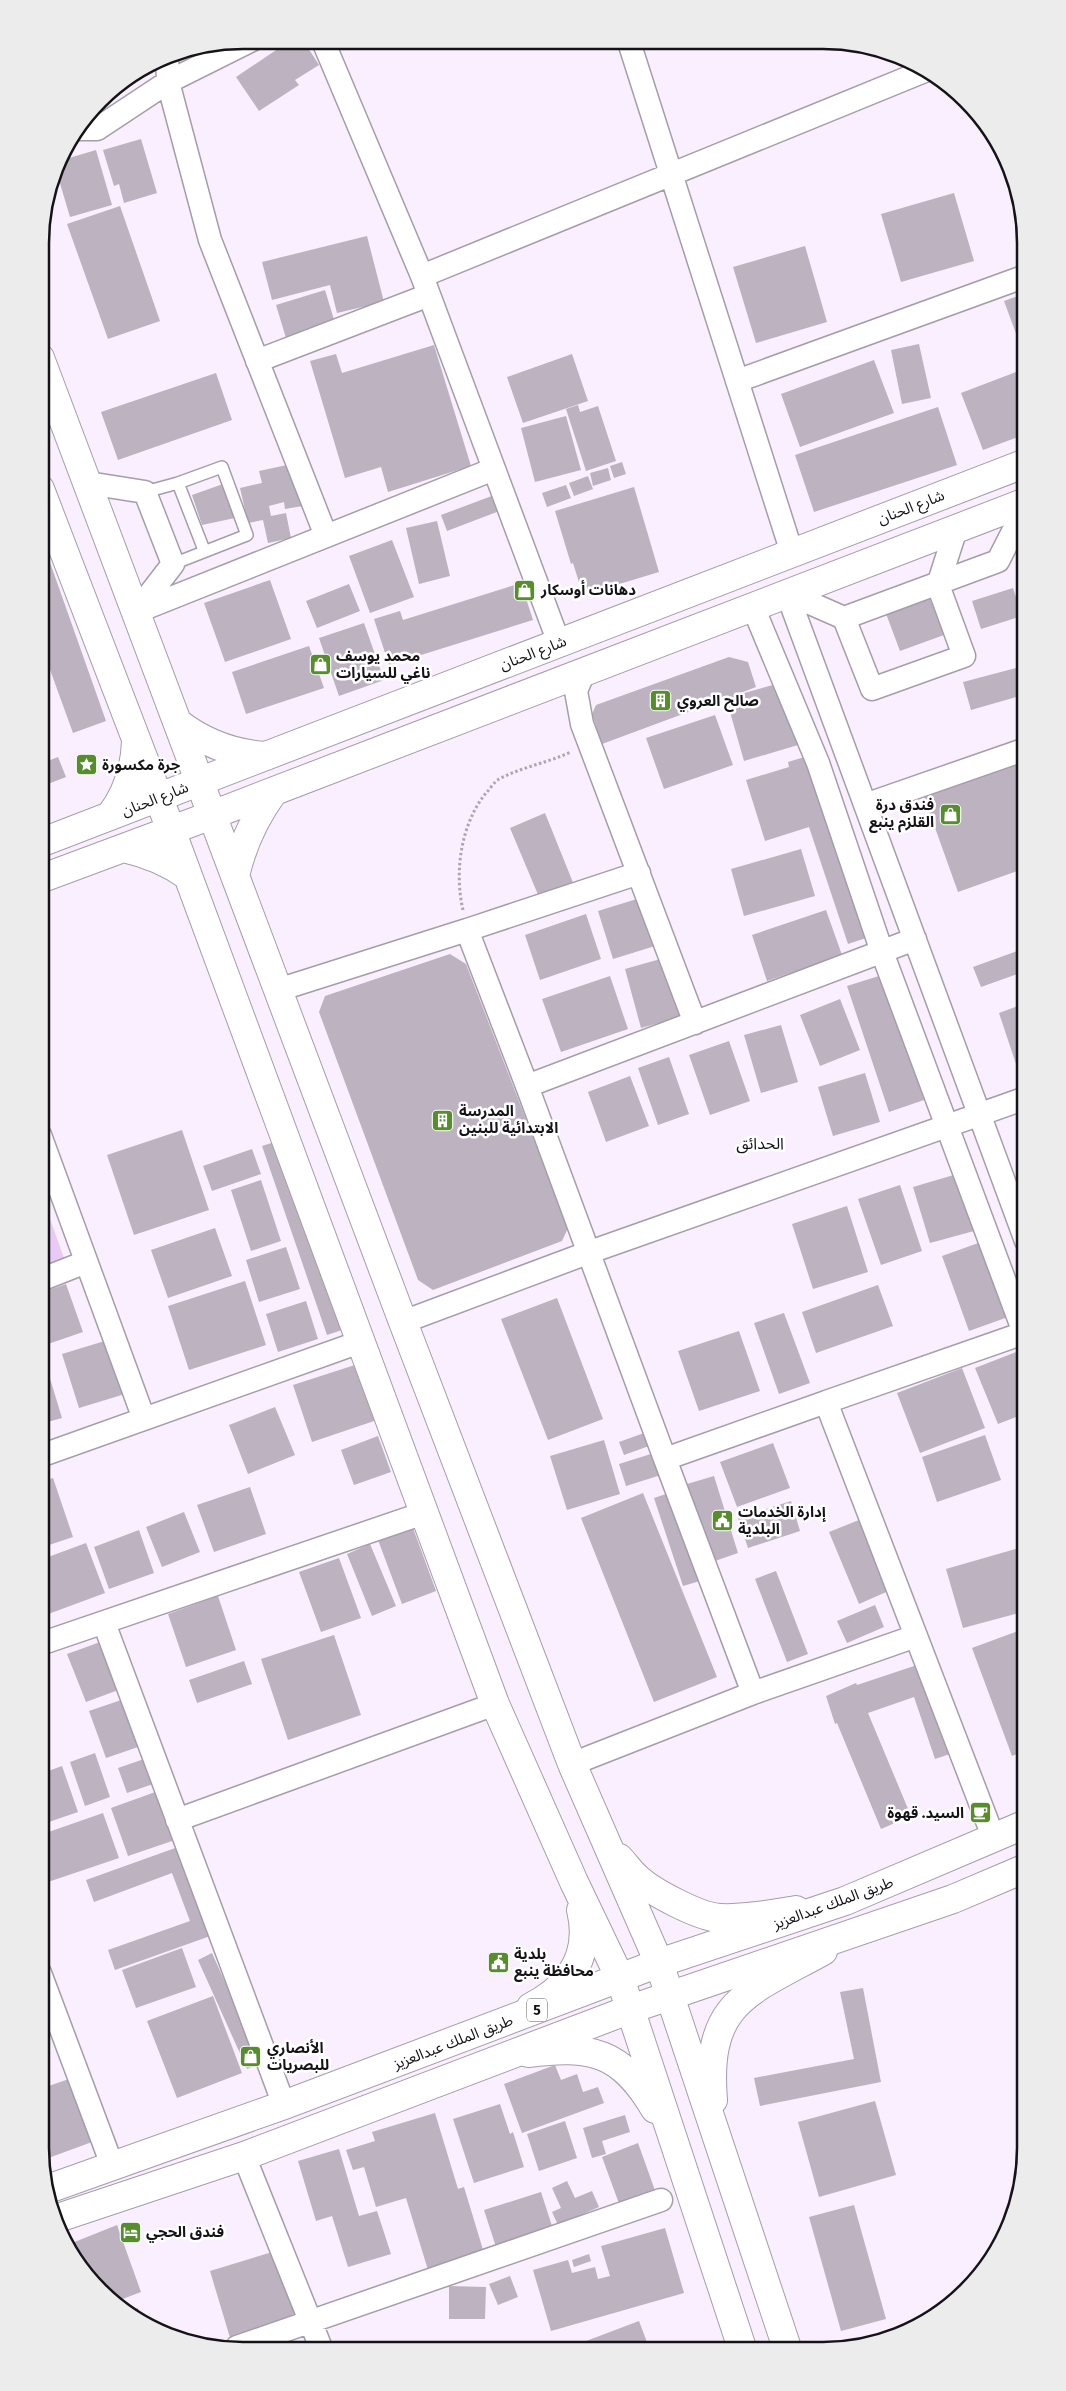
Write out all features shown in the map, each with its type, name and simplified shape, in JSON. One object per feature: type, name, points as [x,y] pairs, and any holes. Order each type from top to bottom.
[{"type":"main road","points":[[49,381],[403,1322],[572,1764],[659,1963],[785,2342]]},
{"type":"main road","name":"شارع الحنان","points":[[49,840],[1017,466]]},
{"type":"main road","points":[[49,876],[212,815],[787,593],[1017,507]]},
{"type":"main road","points":[[49,513],[171,830],[495,1704],[574,1882],[620,1978],[741,2342]]},
{"type":"main road","points":[[178,723],[195,736],[241,754],[266,756]]},
{"type":"main road","points":[[110,816],[121,802],[135,762],[136,741]]},
{"type":"main road","points":[[235,876],[240,855],[260,810],[274,791]]},
{"type":"main road","points":[[124,848],[139,851],[176,867],[188,876]]},
{"type":"main road","name":"طريق الملك عبدالعزيز","points":[[52,2188],[284,2105],[659,1963],[844,1901],[1017,1828]]},
{"type":"main road","points":[[607,1844],[637,1879],[658,1893],[685,1907],[718,1918],[768,1914],[844,1901]]},
{"type":"main road","name":"5","points":[[61,2217],[244,2156],[631,2009],[953,1899],[1017,1872]]},
{"type":"main road","points":[[490,2028],[546,1999],[564,1983],[580,1962],[584,1944],[584,1922],[574,1882]]},
{"type":"main road","points":[[716,2134],[712,2053],[717,2035],[725,2018],[754,1989],[856,1932]]},
{"type":"main road","points":[[509,2056],[564,2049],[588,2051],[609,2060],[626,2070],[641,2084],[676,2146]]},
{"type":"street","points":[[86,129],[97,129],[168,82],[234,49]]},
{"type":"street","points":[[328,49],[426,286],[559,643]]},
{"type":"street","points":[[631,49],[792,553]]},
{"type":"street","points":[[167,63],[168,82],[210,240],[326,536]]},
{"type":"street","points":[[257,362],[671,174],[918,74]]},
{"type":"street","points":[[737,381],[1017,279]]},
{"type":"street","points":[[136,612],[494,469]]},
{"type":"street","points":[[88,483],[145,492],[173,564],[136,612]]},
{"type":"street","points":[[787,593],[844,618],[938,585],[998,561],[1017,522]]},
{"type":"street","points":[[844,618],[872,689],[964,656],[938,585],[956,529]]},
{"type":"street","points":[[787,593],[1017,1217]]},
{"type":"street","points":[[753,607],[818,763],[882,952],[1017,1314]]},
{"type":"street","points":[[584,672],[576,691],[579,713],[585,732],[696,1023]]},
{"type":"street","points":[[865,805],[1017,752]]},
{"type":"street","points":[[818,763],[851,768]]},
{"type":"street","points":[[278,990],[639,873]]},
{"type":"street","points":[[467,930],[590,1252],[753,1694]]},
{"type":"street","points":[[527,1086],[915,940]]},
{"type":"street","points":[[403,1322],[590,1252],[1017,1102]]},
{"type":"street","points":[[49,1160],[144,1419]]},
{"type":"street","points":[[49,1276],[86,1262]]},
{"type":"street","points":[[665,1459],[826,1402],[1017,1339]]},
{"type":"street","points":[[49,1453],[360,1342]]},
{"type":"street","points":[[826,1402],[994,1839]]},
{"type":"street","points":[[49,1641],[424,1513]]},
{"type":"street","points":[[104,1623],[284,2105]]},
{"type":"street","points":[[572,1764],[753,1694],[916,1636]]},
{"type":"street","points":[[177,1820],[495,1704]]},
{"type":"street","points":[[49,1997],[112,2166]]},
{"type":"street","points":[[244,2156],[318,2342]]},
{"type":"street","points":[[252,2342],[661,2200]]},
{"type":"lane","points":[[145,492],[178,483],[222,467],[247,535],[204,550],[173,564]]},
{"type":"lane","points":[[178,483],[204,550]]},
{"type":"path","points":[[467,930],[460,895],[460,864],[465,834],[475,807],[497,780],[570,752],[581,744],[585,732]]},
{"type":"shaded area","points":[[49,1216],[64,1258],[49,1264]]},
{"type":"building","points":[[278,49],[309,49],[319,65],[295,80],[299,85],[259,111],[236,77]]},
{"type":"building","points":[[141,139],[157,193],[124,203],[119,184],[114,186],[103,150]]},
{"type":"building","points":[[96,150],[112,205],[70,217],[59,180],[68,158]]},
{"type":"building","points":[[954,193],[974,261],[901,282],[881,214]]},
{"type":"building","points":[[120,206],[160,321],[108,339],[67,224]]},
{"type":"building","points":[[367,236],[384,302],[337,313],[330,285],[272,300],[262,262]]},
{"type":"building","points":[[805,246],[827,322],[756,343],[733,267]]},
{"type":"building","points":[[325,290],[335,323],[286,338],[276,305]]},
{"type":"building","points":[[1017,296],[1017,336],[1004,301]]},
{"type":"building","points":[[919,344],[931,398],[902,404],[891,350]]},
{"type":"building","points":[[434,345],[471,466],[388,492],[381,467],[345,478],[310,361],[336,354],[342,373]]},
{"type":"building","points":[[572,354],[588,401],[523,423],[507,377]]},
{"type":"building","points":[[874,360],[894,413],[800,447],[781,394]]},
{"type":"building","points":[[1017,372],[1017,437],[983,450],[961,393]]},
{"type":"building","points":[[216,373],[232,420],[118,460],[101,412]]},
{"type":"building","points":[[578,405],[580,412],[598,406],[616,461],[586,471],[566,409]]},
{"type":"building","points":[[938,407],[957,465],[814,512],[795,455]]},
{"type":"building","points":[[566,416],[581,470],[535,482],[521,428]]},
{"type":"building","points":[[622,462],[626,474],[614,478],[610,466]]},
{"type":"building","points":[[287,465],[289,474],[295,473],[303,506],[285,509],[284,502],[269,506],[271,516],[286,513],[291,538],[268,543],[263,520],[248,523],[240,488],[262,483],[259,471]]},
{"type":"building","points":[[608,468],[611,480],[593,486],[590,473]]},
{"type":"building","points":[[588,476],[593,489],[574,496],[569,483]]},
{"type":"building","points":[[223,484],[235,518],[202,525],[192,495]]},
{"type":"building","points":[[566,485],[571,498],[547,507],[542,493]]},
{"type":"building","points":[[634,487],[659,572],[583,595],[573,563],[571,564],[555,511]]},
{"type":"building","points":[[497,494],[502,510],[447,531],[441,515]]},
{"type":"building","points":[[437,521],[450,576],[419,584],[406,528]]},
{"type":"building","points":[[392,540],[414,597],[370,613],[349,556]]},
{"type":"building","points":[[49,560],[106,721],[73,733],[49,667]]},
{"type":"building","points":[[270,580],[291,639],[225,662],[204,603]]},
{"type":"building","points":[[521,583],[533,620],[389,665],[374,619],[400,611],[403,620]]},
{"type":"building","points":[[349,584],[360,611],[317,628],[306,601]]},
{"type":"building","points":[[1013,588],[1017,600],[1017,618],[981,629],[972,601]]},
{"type":"building","points":[[928,594],[944,635],[900,651],[885,611]]},
{"type":"building","points":[[364,623],[384,680],[339,696],[319,638]]},
{"type":"building","points":[[309,646],[324,688],[246,714],[232,672]]},
{"type":"building","name":"صالح العروي","points":[[729,657],[748,662],[756,687],[730,697],[780,683],[798,745],[744,761],[726,698],[602,744],[592,714],[596,705]]},
{"type":"building","points":[[1016,668],[1017,697],[971,710],[963,682]]},
{"type":"building","points":[[715,715],[733,765],[664,789],[646,738]]},
{"type":"building","points":[[811,755],[872,936],[848,944],[809,827],[765,841],[746,780],[789,767],[788,762]]},
{"type":"building","points":[[58,757],[66,777],[49,784],[49,760]]},
{"type":"building","points":[[1017,764],[1017,871],[958,892],[924,797]]},
{"type":"building","points":[[545,813],[574,885],[539,897],[510,828]]},
{"type":"building","points":[[801,849],[815,896],[744,916],[731,869]]},
{"type":"building","points":[[640,898],[655,946],[613,959],[598,911]]},
{"type":"building","points":[[826,910],[842,955],[767,981],[752,935]]},
{"type":"building","points":[[586,914],[601,959],[540,980],[525,935]]},
{"type":"building","points":[[1017,951],[1017,974],[981,987],[973,967]]},
{"type":"building","name":"المدرسة الابتدائية للبنين","points":[[450,954],[466,964],[568,1228],[562,1241],[433,1290],[418,1280],[319,1012],[325,996]]},
{"type":"building","points":[[664,958],[681,1017],[641,1028],[625,969]]},
{"type":"building","points":[[882,975],[924,1100],[889,1112],[847,986]]},
{"type":"building","points":[[610,976],[628,1029],[561,1052],[542,999]]},
{"type":"building","points":[[840,999],[860,1050],[820,1066],[800,1015]]},
{"type":"building","points":[[1017,1006],[1017,1064],[1016,1064],[999,1013]]},
{"type":"building","points":[[781,1025],[798,1082],[761,1093],[744,1035]]},
{"type":"building","points":[[729,1041],[750,1101],[710,1115],[689,1055]]},
{"type":"building","points":[[669,1057],[689,1114],[658,1125],[638,1068]]},
{"type":"building","points":[[865,1073],[880,1122],[833,1136],[818,1087]]},
{"type":"building","points":[[630,1076],[649,1126],[606,1142],[588,1092]]},
{"type":"building","points":[[182,1130],[209,1210],[134,1235],[107,1155]]},
{"type":"building","points":[[284,1139],[348,1328],[327,1335],[262,1146]]},
{"type":"building","points":[[252,1149],[261,1174],[212,1191],[203,1166]]},
{"type":"building","points":[[957,1174],[974,1231],[930,1243],[913,1187]]},
{"type":"building","points":[[261,1180],[281,1241],[251,1251],[231,1190]]},
{"type":"building","points":[[900,1185],[922,1251],[881,1265],[858,1199]]},
{"type":"building","points":[[847,1206],[868,1272],[813,1289],[792,1224]]},
{"type":"building","points":[[215,1228],[232,1276],[168,1298],[151,1250]]},
{"type":"building","points":[[984,1241],[1011,1316],[969,1331],[942,1256]]},
{"type":"building","points":[[286,1247],[300,1289],[259,1302],[246,1260]]},
{"type":"building","points":[[245,1281],[266,1345],[189,1370],[168,1306]]},
{"type":"building","points":[[66,1284],[83,1332],[49,1344],[49,1290]]},
{"type":"building","points":[[878,1285],[893,1326],[816,1353],[802,1312]]},
{"type":"building","points":[[557,1298],[603,1419],[548,1440],[501,1319]]},
{"type":"building","points":[[306,1301],[318,1339],[278,1352],[266,1314]]},
{"type":"building","points":[[784,1313],[810,1383],[779,1394],[754,1323]]},
{"type":"building","points":[[739,1331],[760,1391],[699,1411],[678,1351]]},
{"type":"building","points":[[108,1340],[125,1394],[79,1408],[62,1354]]},
{"type":"building","points":[[1017,1352],[1017,1417],[998,1424],[975,1368]]},
{"type":"building","points":[[361,1363],[380,1419],[312,1442],[293,1385]]},
{"type":"building","points":[[962,1368],[985,1428],[920,1453],[897,1393]]},
{"type":"building","points":[[49,1375],[62,1418],[49,1422]]},
{"type":"building","points":[[275,1407],[295,1455],[248,1474],[229,1425]]},
{"type":"building","points":[[644,1433],[649,1446],[624,1455],[619,1442]]},
{"type":"building","points":[[985,1435],[1001,1480],[937,1502],[922,1457]]},
{"type":"building","points":[[378,1436],[391,1472],[354,1485],[341,1450]]},
{"type":"building","points":[[604,1440],[620,1494],[567,1510],[550,1456]]},
{"type":"building","points":[[773,1443],[790,1488],[737,1507],[720,1462]]},
{"type":"building","points":[[654,1453],[661,1475],[626,1486],[619,1464]]},
{"type":"building","points":[[714,1476],[738,1553],[712,1562],[687,1484]]},
{"type":"building","points":[[53,1478],[73,1537],[49,1545],[49,1479]]},
{"type":"building","points":[[250,1487],[266,1534],[214,1552],[197,1505]]},
{"type":"building","points":[[672,1492],[700,1581],[683,1586],[654,1498]]},
{"type":"building","points":[[643,1493],[717,1677],[654,1702],[581,1518]]},
{"type":"building","points":[[791,1501],[800,1531],[748,1548],[738,1518]]},
{"type":"building","points":[[184,1512],[200,1552],[162,1567],[146,1527]]},
{"type":"building","points":[[864,1518],[893,1589],[859,1604],[829,1532]]},
{"type":"building","points":[[413,1528],[436,1591],[402,1604],[378,1540]]},
{"type":"building","points":[[139,1530],[154,1573],[109,1589],[94,1547]]},
{"type":"building","points":[[86,1543],[105,1593],[49,1614],[49,1557]]},
{"type":"building","points":[[370,1544],[396,1606],[372,1616],[347,1554]]},
{"type":"building","points":[[1017,1549],[1017,1613],[963,1628],[946,1569]]},
{"type":"building","points":[[339,1558],[361,1618],[321,1632],[299,1572]]},
{"type":"building","points":[[776,1571],[808,1654],[787,1662],[755,1579]]},
{"type":"building","points":[[218,1596],[236,1650],[186,1667],[168,1614]]},
{"type":"building","points":[[875,1605],[884,1627],[847,1643],[837,1621]]},
{"type":"building","points":[[1017,1631],[1017,1754],[1012,1756],[972,1648]]},
{"type":"building","points":[[334,1635],[361,1715],[288,1740],[261,1659]]},
{"type":"building","points":[[103,1641],[121,1689],[86,1702],[67,1654]]},
{"type":"building","points":[[244,1661],[252,1684],[197,1703],[189,1680]]},
{"type":"building","points":[[923,1663],[953,1753],[935,1759],[914,1697],[868,1713],[911,1816],[881,1829],[837,1723],[835,1724],[826,1696],[856,1683],[857,1685]]},
{"type":"building","points":[[124,1699],[141,1746],[106,1758],[89,1711]]},
{"type":"building","points":[[95,1753],[110,1797],[85,1806],[70,1762]]},
{"type":"building","points":[[147,1758],[156,1783],[127,1793],[118,1768]]},
{"type":"building","points":[[62,1766],[78,1812],[49,1822],[49,1771]]},
{"type":"building","points":[[158,1791],[175,1840],[128,1856],[111,1808]]},
{"type":"building","points":[[103,1813],[119,1858],[49,1882],[49,1832]]},
{"type":"building","points":[[178,1847],[216,1934],[115,1970],[108,1950],[190,1921],[172,1873],[94,1902],[86,1880]]},
{"type":"building","points":[[182,1948],[196,1987],[136,2008],[122,1970]]},
{"type":"building","points":[[212,1953],[261,2063],[247,2069],[198,1960]]},
{"type":"building","points":[[863,1988],[881,2082],[760,2106],[754,2078],[854,2059],[840,1992]]},
{"type":"building","points":[[213,1996],[242,2073],[177,2098],[147,2021]]},
{"type":"building","points":[[555,2065],[561,2080],[577,2074],[583,2092],[598,2087],[604,2103],[522,2133],[504,2084]]},
{"type":"building","points":[[69,2079],[92,2142],[49,2158],[49,2149],[49,2086]]},
{"type":"building","points":[[875,2101],[896,2175],[819,2197],[798,2122]]},
{"type":"building","points":[[500,2104],[510,2134],[513,2132],[524,2167],[474,2183],[453,2119]]},
{"type":"building","points":[[435,2113],[458,2189],[464,2187],[484,2253],[428,2270],[406,2198],[376,2207],[364,2167],[353,2170],[346,2150],[375,2141],[372,2132]]},
{"type":"building","points":[[625,2115],[630,2132],[602,2141],[606,2154],[592,2158],[583,2128]]},
{"type":"building","points":[[565,2121],[577,2158],[539,2171],[527,2134]]},
{"type":"building","points":[[638,2143],[657,2196],[621,2209],[602,2157]]},
{"type":"building","points":[[339,2149],[359,2216],[377,2211],[391,2254],[348,2267],[332,2216],[316,2221],[298,2161]]},
{"type":"building","points":[[567,2181],[575,2198],[592,2191],[599,2207],[558,2225],[552,2212],[561,2208],[552,2188]]},
{"type":"building","points":[[541,2192],[553,2229],[496,2247],[484,2210]]},
{"type":"building","points":[[854,2205],[886,2319],[841,2331],[809,2217]]},
{"type":"building","points":[[117,2225],[141,2292],[122,2299],[105,2286],[81,2256],[74,2242]]},
{"type":"building","points":[[665,2228],[684,2293],[551,2331],[533,2270],[568,2260],[572,2273],[595,2267],[598,2279],[610,2276],[601,2246]]},
{"type":"building","points":[[279,2250],[300,2320],[231,2341],[210,2271]]},
{"type":"building","points":[[589,2254],[591,2261],[574,2267],[572,2260]]},
{"type":"building","points":[[510,2276],[518,2297],[498,2305],[489,2284]]},
{"type":"building","points":[[449,2286],[486,2287],[485,2319],[449,2319]]},
{"type":"building","points":[[639,2321],[647,2342],[584,2342]]},
{"type":"place","name":"دهانات أوسكار","points":[[525,590]]},
{"type":"place","name":"محمد يوسف ناغي للسيارات","points":[[320,665]]},
{"type":"place","name":"صالح العروي","points":[[661,701]]},
{"type":"place","name":"جرة مكسورة","points":[[86,765]]},
{"type":"place","name":"فندق درة القلزم ينبع","points":[[950,814]]},
{"type":"place","name":"المدرسة الابتدائية للبنين","points":[[443,1120]]},
{"type":"place","name":"إدارة الخدمات البلدية","points":[[722,1521]]},
{"type":"place","name":"السيد. قهوة","points":[[980,1813]]},
{"type":"place","name":"بلدية محافظة ينبع","points":[[498,1963]]},
{"type":"place","name":"الأنصاري للبصريات","points":[[251,2057]]},
{"type":"place","name":"فندق الحجي","points":[[130,2232]]},
{"type":"district","name":"الحدائق","points":[[760,1143]]}]
